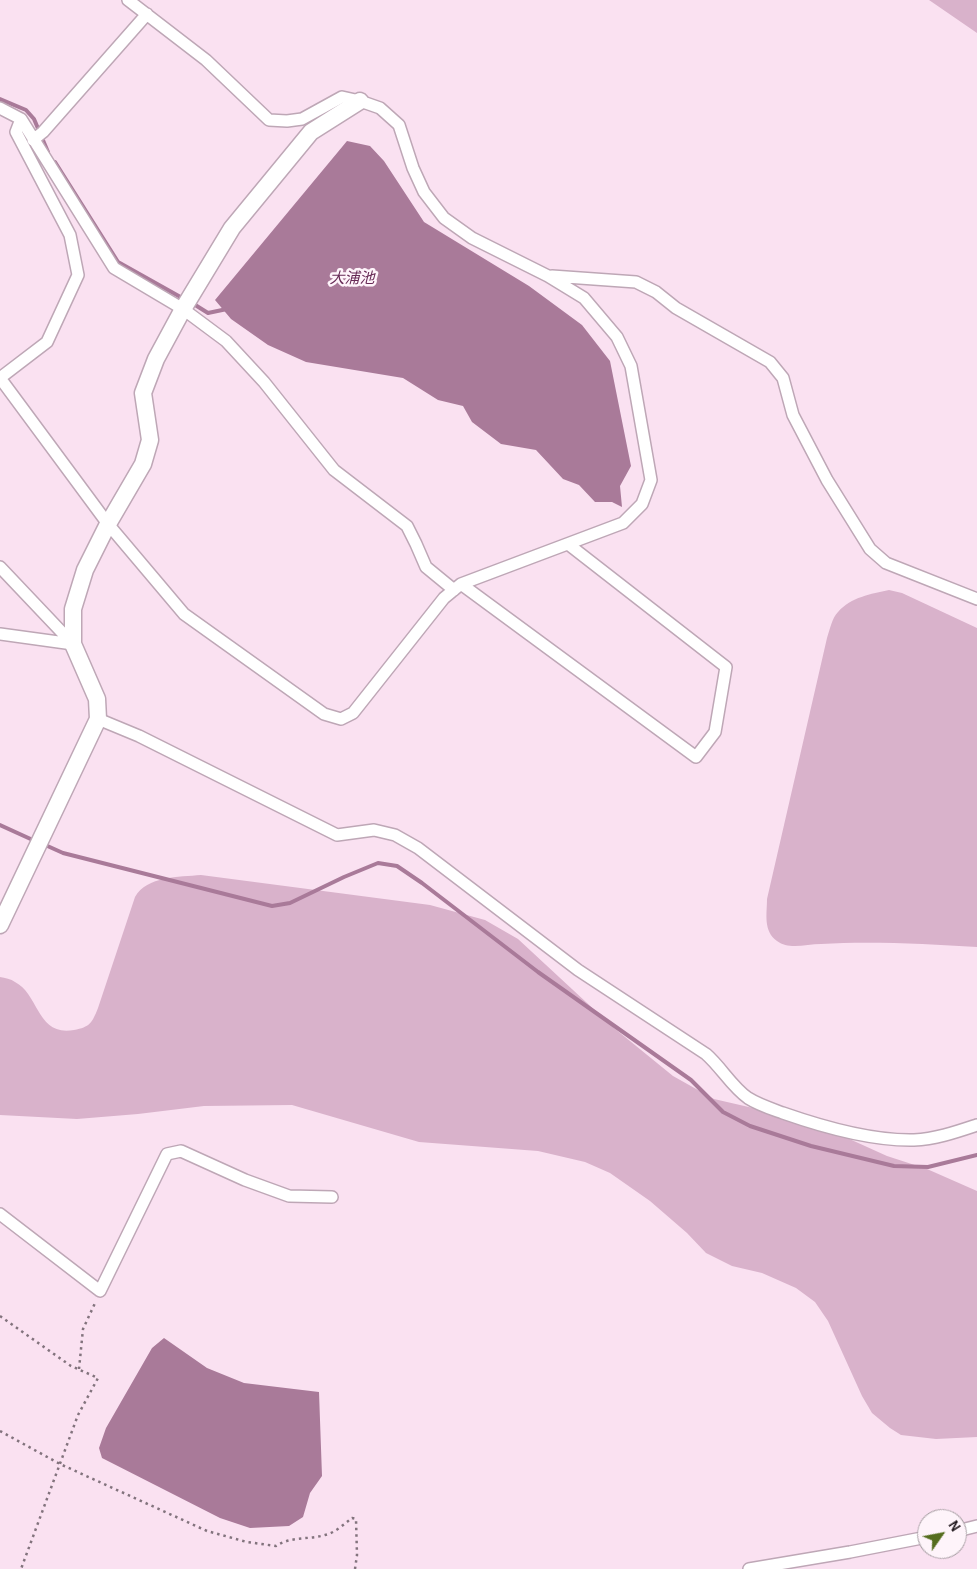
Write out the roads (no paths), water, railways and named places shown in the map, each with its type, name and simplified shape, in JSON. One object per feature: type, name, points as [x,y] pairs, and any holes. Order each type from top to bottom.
[{"type":"street","points":[[21,119],[16,132],[70,235],[78,275],[47,342],[0,378],[108,524],[184,614],[324,714],[341,719],[353,713],[444,598],[458,587],[623,523],[642,504],[651,480],[631,366],[617,337],[584,298],[548,276],[472,238],[444,218],[424,192],[413,168],[399,125],[380,108],[360,101],[342,98],[302,119],[287,122],[269,120],[206,60],[128,0]]},
{"type":"street","points":[[33,140],[43,132],[147,14]]},
{"type":"street","points":[[73,644],[73,609],[85,570],[108,524],[143,464],[150,440],[143,393],[156,359],[183,309],[232,228],[311,132],[360,101]]},
{"type":"street","points":[[0,108],[21,119],[114,268],[183,309],[226,341],[264,382],[334,470],[406,526],[426,567],[458,587],[696,757],[715,732],[726,667],[568,544]]},
{"type":"street","points":[[548,276],[636,282],[656,292],[676,308],[770,362],[783,378],[793,416],[827,480],[870,549],[886,563],[977,599]]},
{"type":"street","points":[[0,567],[73,644],[98,698],[98,719],[0,925]]},
{"type":"street","points":[[0,634],[73,644]]},
{"type":"street","points":[[98,719],[139,736],[337,835],[374,830],[403,839],[418,848],[578,970],[706,1054],[716,1062],[741,1093],[765,1106],[816,1124],[871,1136],[897,1139],[938,1137],[977,1125]]},
{"type":"street","points":[[0,1214],[100,1291],[167,1154],[181,1151],[245,1180],[289,1196],[332,1196]]},
{"type":"street","points":[[749,1569],[917,1539]]},
{"type":"water","name":"大浦池","points":[[347,141],[370,146],[384,161],[424,222],[529,286],[582,325],[610,361],[631,466],[620,486],[622,507],[612,502],[595,502],[579,485],[563,479],[536,450],[501,444],[472,422],[463,406],[438,400],[403,378],[306,362],[268,345],[231,319],[215,300]]},
{"type":"water","points":[[164,1338],[207,1368],[244,1383],[319,1392],[322,1476],[310,1493],[303,1517],[289,1526],[250,1528],[220,1518],[102,1458],[99,1448],[106,1428],[152,1348]]},
{"type":"waterway","points":[[0,99],[26,110],[34,119],[48,152]]},
{"type":"waterway","points":[[55,162],[118,262],[184,299]]},
{"type":"waterway","points":[[192,303],[208,313],[227,309]]},
{"type":"waterway","points":[[0,825],[35,841]]},
{"type":"waterway","points":[[43,844],[63,853],[272,906],[290,903],[378,863],[397,866],[538,972],[691,1080],[723,1112],[750,1126],[811,1146],[894,1166],[928,1167],[977,1155]]}]
